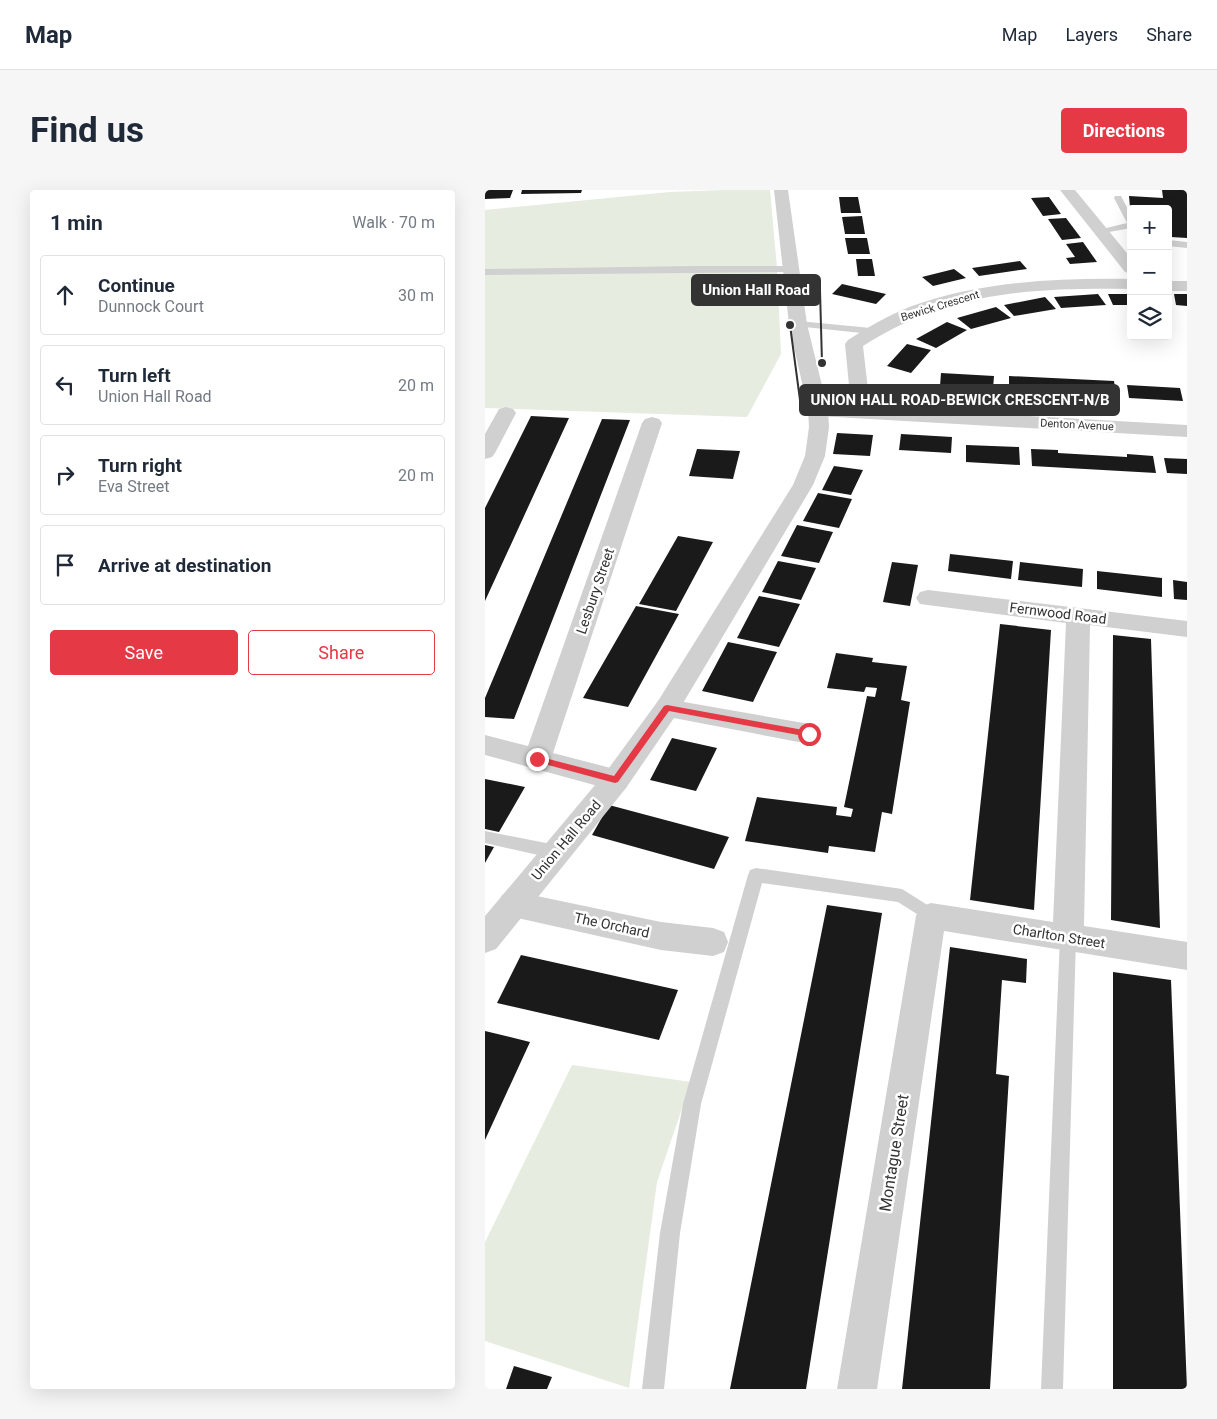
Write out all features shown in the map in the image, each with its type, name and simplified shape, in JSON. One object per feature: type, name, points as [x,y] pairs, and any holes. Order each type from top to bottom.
[{"type":"street","name":"Union Hall Road","points":[[485,939],[615,780],[667,708],[803,485],[815,456],[819,427],[818,410],[798,324],[781,190]]},
{"type":"street","points":[[1067,190],[1127,264]]},
{"type":"street","name":"Bewick Crescent","points":[[861,412],[854,344],[871,332],[897,319],[975,294],[1082,283],[1127,284]]},
{"type":"street","points":[[1172,286],[1187,286]]},
{"type":"street","name":"Denton Avenue","points":[[818,410],[1187,431]]},
{"type":"street","points":[[485,454],[506,413]]},
{"type":"street","name":"Lesbury Street","points":[[537,759],[653,423]]},
{"type":"street","name":"Fernwood Road","points":[[928,598],[1187,629]]},
{"type":"street","points":[[1068,938],[1078,616]]},
{"type":"street","points":[[667,708],[809,734]]},
{"type":"street","points":[[485,745],[615,780]]},
{"type":"street","name":"The Orchard","points":[[513,904],[661,936],[713,942]]},
{"type":"street","name":"Charlton Street","points":[[931,916],[1187,956]]},
{"type":"street","name":"Montague Street","points":[[857,1389],[931,916]]},
{"type":"lane","points":[[1118,198],[1127,216]]},
{"type":"lane","points":[[1101,232],[1127,225]]},
{"type":"lane","points":[[1172,244],[1187,244]]},
{"type":"lane","points":[[485,272],[695,269],[791,270]]},
{"type":"lane","points":[[798,324],[871,332]]},
{"type":"lane","points":[[485,836],[556,852]]},
{"type":"lane","points":[[653,1389],[670,1233],[692,1104],[756,875],[902,896],[931,916]]},
{"type":"lane","points":[[1052,1389],[1068,938]]},
{"type":"shaded area","points":[[770,190],[777,268],[781,354],[747,417],[485,408],[485,210],[670,192]]},
{"type":"shaded area","points":[[572,1065],[691,1082],[657,1182],[629,1388],[485,1341],[485,1242]]},
{"type":"building","points":[[485,190],[513,190],[510,198],[485,199]]},
{"type":"building","points":[[522,190],[582,190],[581,193],[521,194]]},
{"type":"building","points":[[1162,190],[1187,190],[1187,238],[1172,237],[1172,205],[1130,205],[1129,196],[1163,198]]},
{"type":"building","points":[[839,197],[858,197],[861,213],[841,213]]},
{"type":"building","points":[[1049,197],[1061,214],[1043,216],[1031,198]]},
{"type":"building","points":[[862,216],[865,234],[845,234],[842,217]]},
{"type":"building","points":[[1066,218],[1081,238],[1062,240],[1048,219]]},
{"type":"building","points":[[845,238],[867,238],[870,254],[848,254]]},
{"type":"building","points":[[1083,242],[1097,262],[1070,264],[1066,258],[1075,257],[1066,244]]},
{"type":"building","points":[[856,259],[872,259],[875,276],[858,276]]},
{"type":"building","points":[[1020,261],[1027,269],[979,276],[972,268]]},
{"type":"building","points":[[954,269],[966,278],[933,286],[922,277]]},
{"type":"building","points":[[842,284],[886,294],[876,304],[832,294]]},
{"type":"building","points":[[1098,294],[1106,305],[1061,308],[1054,297]]},
{"type":"building","points":[[1108,294],[1127,294],[1127,305],[1113,305]]},
{"type":"building","points":[[1174,294],[1187,294],[1187,306],[1176,305]]},
{"type":"building","points":[[1045,297],[1056,309],[1014,316],[1004,305]]},
{"type":"building","points":[[996,307],[1011,318],[971,329],[957,318]]},
{"type":"building","points":[[947,322],[967,330],[936,348],[916,339]]},
{"type":"building","points":[[907,344],[931,350],[911,373],[887,366]]},
{"type":"building","points":[[941,373],[994,376],[993,389],[940,386]]},
{"type":"building","points":[[1009,376],[1114,381],[1116,395],[1092,394],[1092,391],[1033,388],[1034,391],[1009,390]]},
{"type":"building","points":[[1127,385],[1180,388],[1183,401],[1129,398]]},
{"type":"building","points":[[531,416],[569,418],[485,601],[485,508]]},
{"type":"building","points":[[602,419],[630,420],[514,719],[485,717],[485,698]]},
{"type":"building","points":[[837,433],[873,435],[870,456],[833,454]]},
{"type":"building","points":[[901,434],[952,437],[951,453],[899,450]]},
{"type":"building","points":[[966,445],[1019,447],[1020,465],[966,462]]},
{"type":"building","points":[[697,449],[740,451],[733,479],[689,476]]},
{"type":"building","points":[[1031,449],[1058,450],[1058,453],[1127,457],[1127,454],[1153,456],[1156,473],[1032,466]]},
{"type":"building","points":[[1164,458],[1187,459],[1187,474],[1167,473]]},
{"type":"building","points":[[834,466],[863,470],[851,495],[822,490]]},
{"type":"building","points":[[818,493],[852,499],[839,528],[803,521]]},
{"type":"building","points":[[797,525],[833,532],[819,563],[781,556]]},
{"type":"building","points":[[678,536],[713,542],[676,611],[639,604]]},
{"type":"building","points":[[950,554],[1013,561],[1011,579],[948,571]]},
{"type":"building","points":[[778,561],[816,568],[801,600],[762,592]]},
{"type":"building","points":[[892,562],[918,565],[910,606],[883,602]]},
{"type":"building","points":[[1020,562],[1083,569],[1082,587],[1018,580]]},
{"type":"building","points":[[1097,571],[1162,578],[1162,597],[1097,589]]},
{"type":"building","points":[[1173,580],[1187,582],[1187,600],[1174,599]]},
{"type":"building","points":[[759,596],[800,604],[779,647],[737,638]]},
{"type":"building","points":[[636,606],[679,614],[628,707],[583,698]]},
{"type":"building","points":[[1000,624],[1051,630],[1034,910],[970,900]]},
{"type":"building","points":[[1113,635],[1151,639],[1160,928],[1111,920]]},
{"type":"building","points":[[728,642],[777,652],[753,702],[702,691]]},
{"type":"building","points":[[836,653],[873,658],[872,662],[907,666],[901,700],[910,702],[892,814],[882,812],[875,852],[829,846],[828,853],[745,841],[757,797],[837,807],[836,815],[851,817],[853,809],[844,807],[867,696],[875,697],[877,688],[866,687],[864,692],[827,688]]},
{"type":"building","points":[[672,738],[717,748],[696,791],[650,780]]},
{"type":"building","points":[[485,779],[525,787],[499,832],[485,829]]},
{"type":"building","points":[[609,805],[729,837],[714,869],[592,835]]},
{"type":"building","points":[[485,845],[494,847],[485,863]]},
{"type":"building","points":[[827,905],[882,913],[806,1389],[730,1389]]},
{"type":"building","points":[[950,947],[1027,959],[1026,983],[1002,980],[996,1074],[1009,1076],[990,1389],[902,1389]]},
{"type":"building","points":[[521,955],[678,990],[659,1040],[497,1003]]},
{"type":"building","points":[[1113,972],[1171,980],[1187,1389],[1113,1389]]},
{"type":"building","points":[[485,1031],[530,1042],[485,1140]]},
{"type":"building","points":[[514,1366],[552,1377],[547,1389],[506,1389]]},
{"type":"place","name":"UNION HALL ROAD-BEWICK CRESCENT-N/B","points":[[790,325]]},
{"type":"place","name":"Union Hall Road","points":[[822,363]]},
{"type":"route","points":[[537,759],[615,780],[667,708],[809,734]]}]
